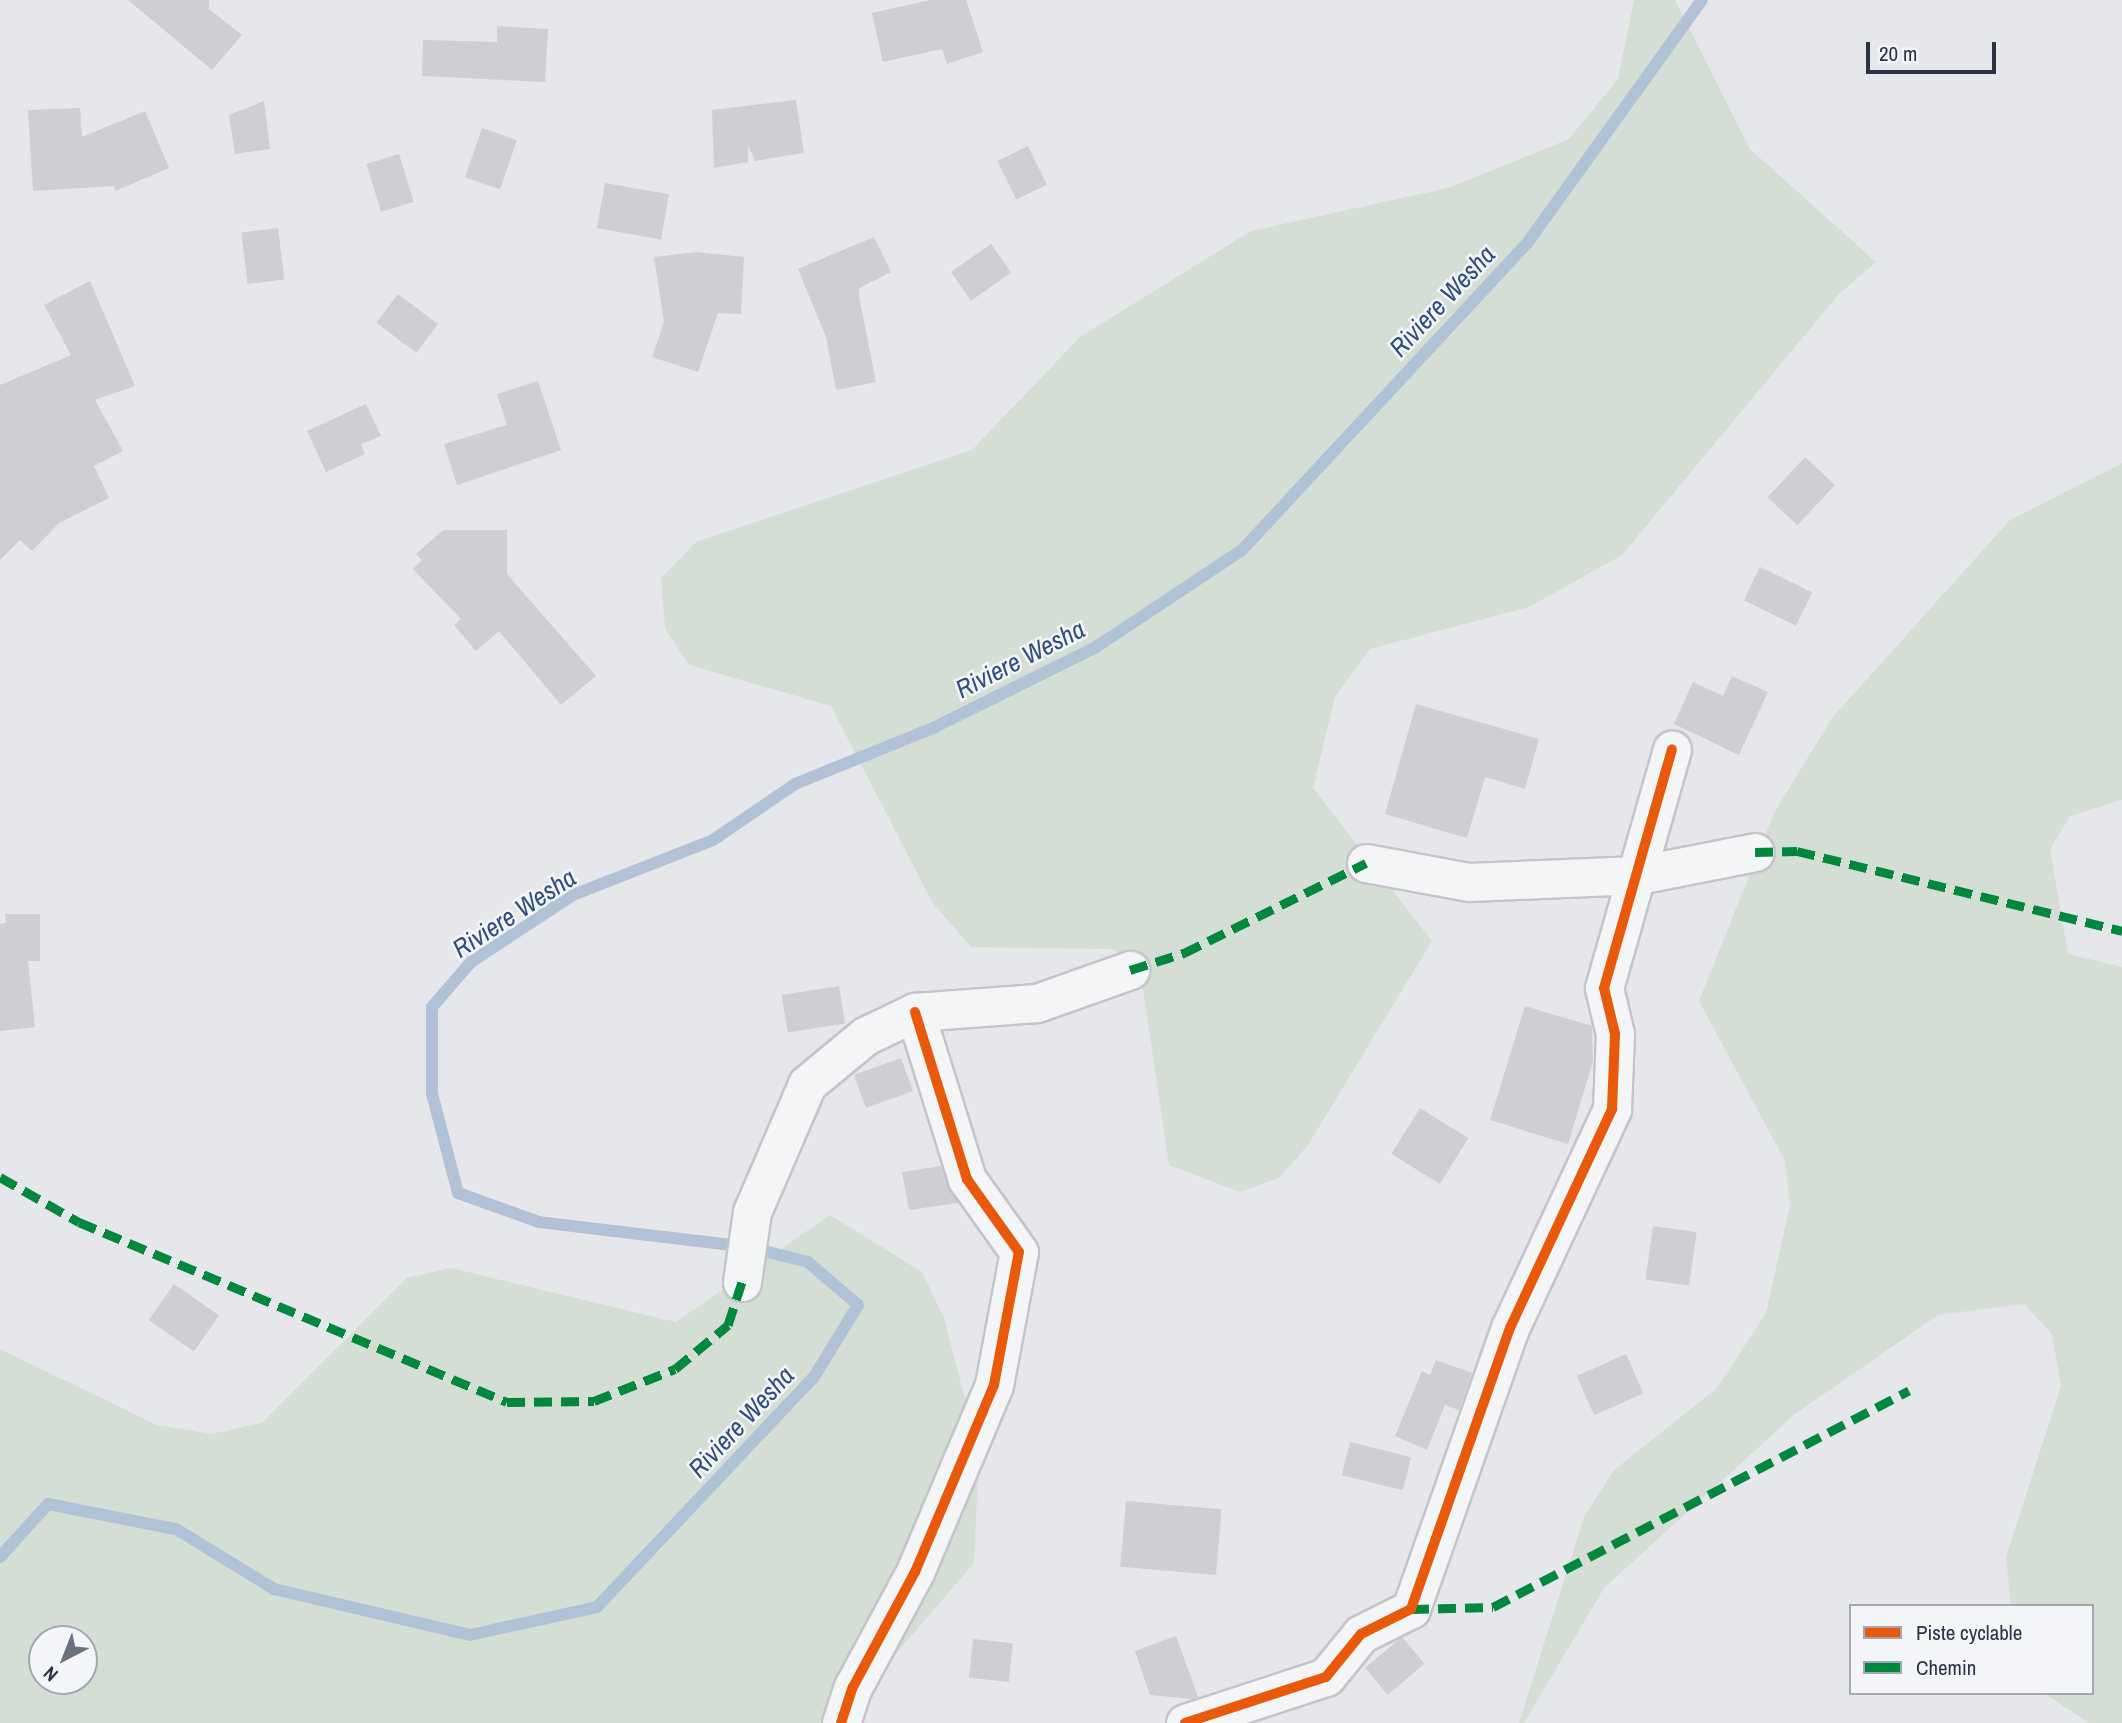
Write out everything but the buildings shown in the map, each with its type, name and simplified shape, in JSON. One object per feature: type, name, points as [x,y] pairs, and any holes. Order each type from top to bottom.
[{"type":"street","points":[[1185,1723],[1326,1677],[1360,1634],[1411,1609],[1510,1328],[1612,1109],[1615,1034],[1604,988],[1672,750]]},
{"type":"street","points":[[1366,863],[1469,882],[1637,875],[1755,852]]},
{"type":"street","points":[[742,1282],[752,1212],[807,1084],[865,1036],[915,1012],[1037,1003],[1129,970]]},
{"type":"street","points":[[841,1723],[853,1687],[915,1572],[994,1385],[1019,1252],[967,1179],[915,1012]]},
{"type":"shaded area","points":[[1634,0],[1675,0],[1750,149],[1876,262],[1839,294],[1622,555],[1529,607],[1370,649],[1335,697],[1313,788],[1432,941],[1308,1145],[1279,1178],[1240,1192],[1169,1165],[1141,976],[1114,949],[971,947],[932,902],[831,706],[689,665],[665,628],[661,578],[696,542],[972,450],[1080,337],[1251,231],[1448,188],[1569,139],[1618,79]]},
{"type":"shaded area","points":[[2122,463],[2122,800],[2070,816],[2050,849],[2068,954],[2122,967],[2122,1723],[2089,1723],[2047,1695],[2094,1695],[2094,1604],[2011,1604],[2006,1557],[2061,1386],[2052,1334],[2024,1304],[1938,1315],[1795,1414],[1604,1588],[1524,1723],[1519,1723],[1584,1517],[1614,1470],[1717,1388],[1766,1313],[1790,1205],[1785,1161],[1699,1001],[1774,813],[1832,718],[2010,520]]},
{"type":"shaded area","points":[[830,1215],[922,1272],[944,1318],[979,1453],[974,1563],[836,1723],[0,1723],[0,1349],[157,1425],[211,1434],[262,1423],[407,1278],[451,1268],[676,1322]]},
{"type":"waterway","name":"Riviere Wesha","points":[[0,1557],[48,1504],[176,1529],[274,1589],[470,1635],[597,1607],[814,1377],[858,1305],[808,1262],[748,1247],[539,1222],[458,1193],[432,1094],[432,1007],[471,962],[573,895],[713,840],[795,784],[933,728],[1096,647],[1242,550],[1528,242],[1702,0]]},
{"type":"marked path","points":[[1755,852],[1797,851],[2122,931]]},
{"type":"marked path","points":[[1130,970],[1184,953],[1366,863]]},
{"type":"marked path","points":[[0,1177],[79,1222],[507,1402],[594,1401],[675,1369],[728,1325],[742,1282]]},
{"type":"marked path","points":[[1411,1609],[1493,1607],[1909,1390]]},
{"type":"cycle path","points":[[1185,1723],[1326,1677],[1361,1634],[1411,1609],[1510,1328],[1612,1109],[1615,1034],[1604,988],[1672,750]]},
{"type":"cycle path","points":[[841,1723],[853,1687],[915,1572],[994,1385],[1019,1252],[967,1179],[915,1012]]}]
